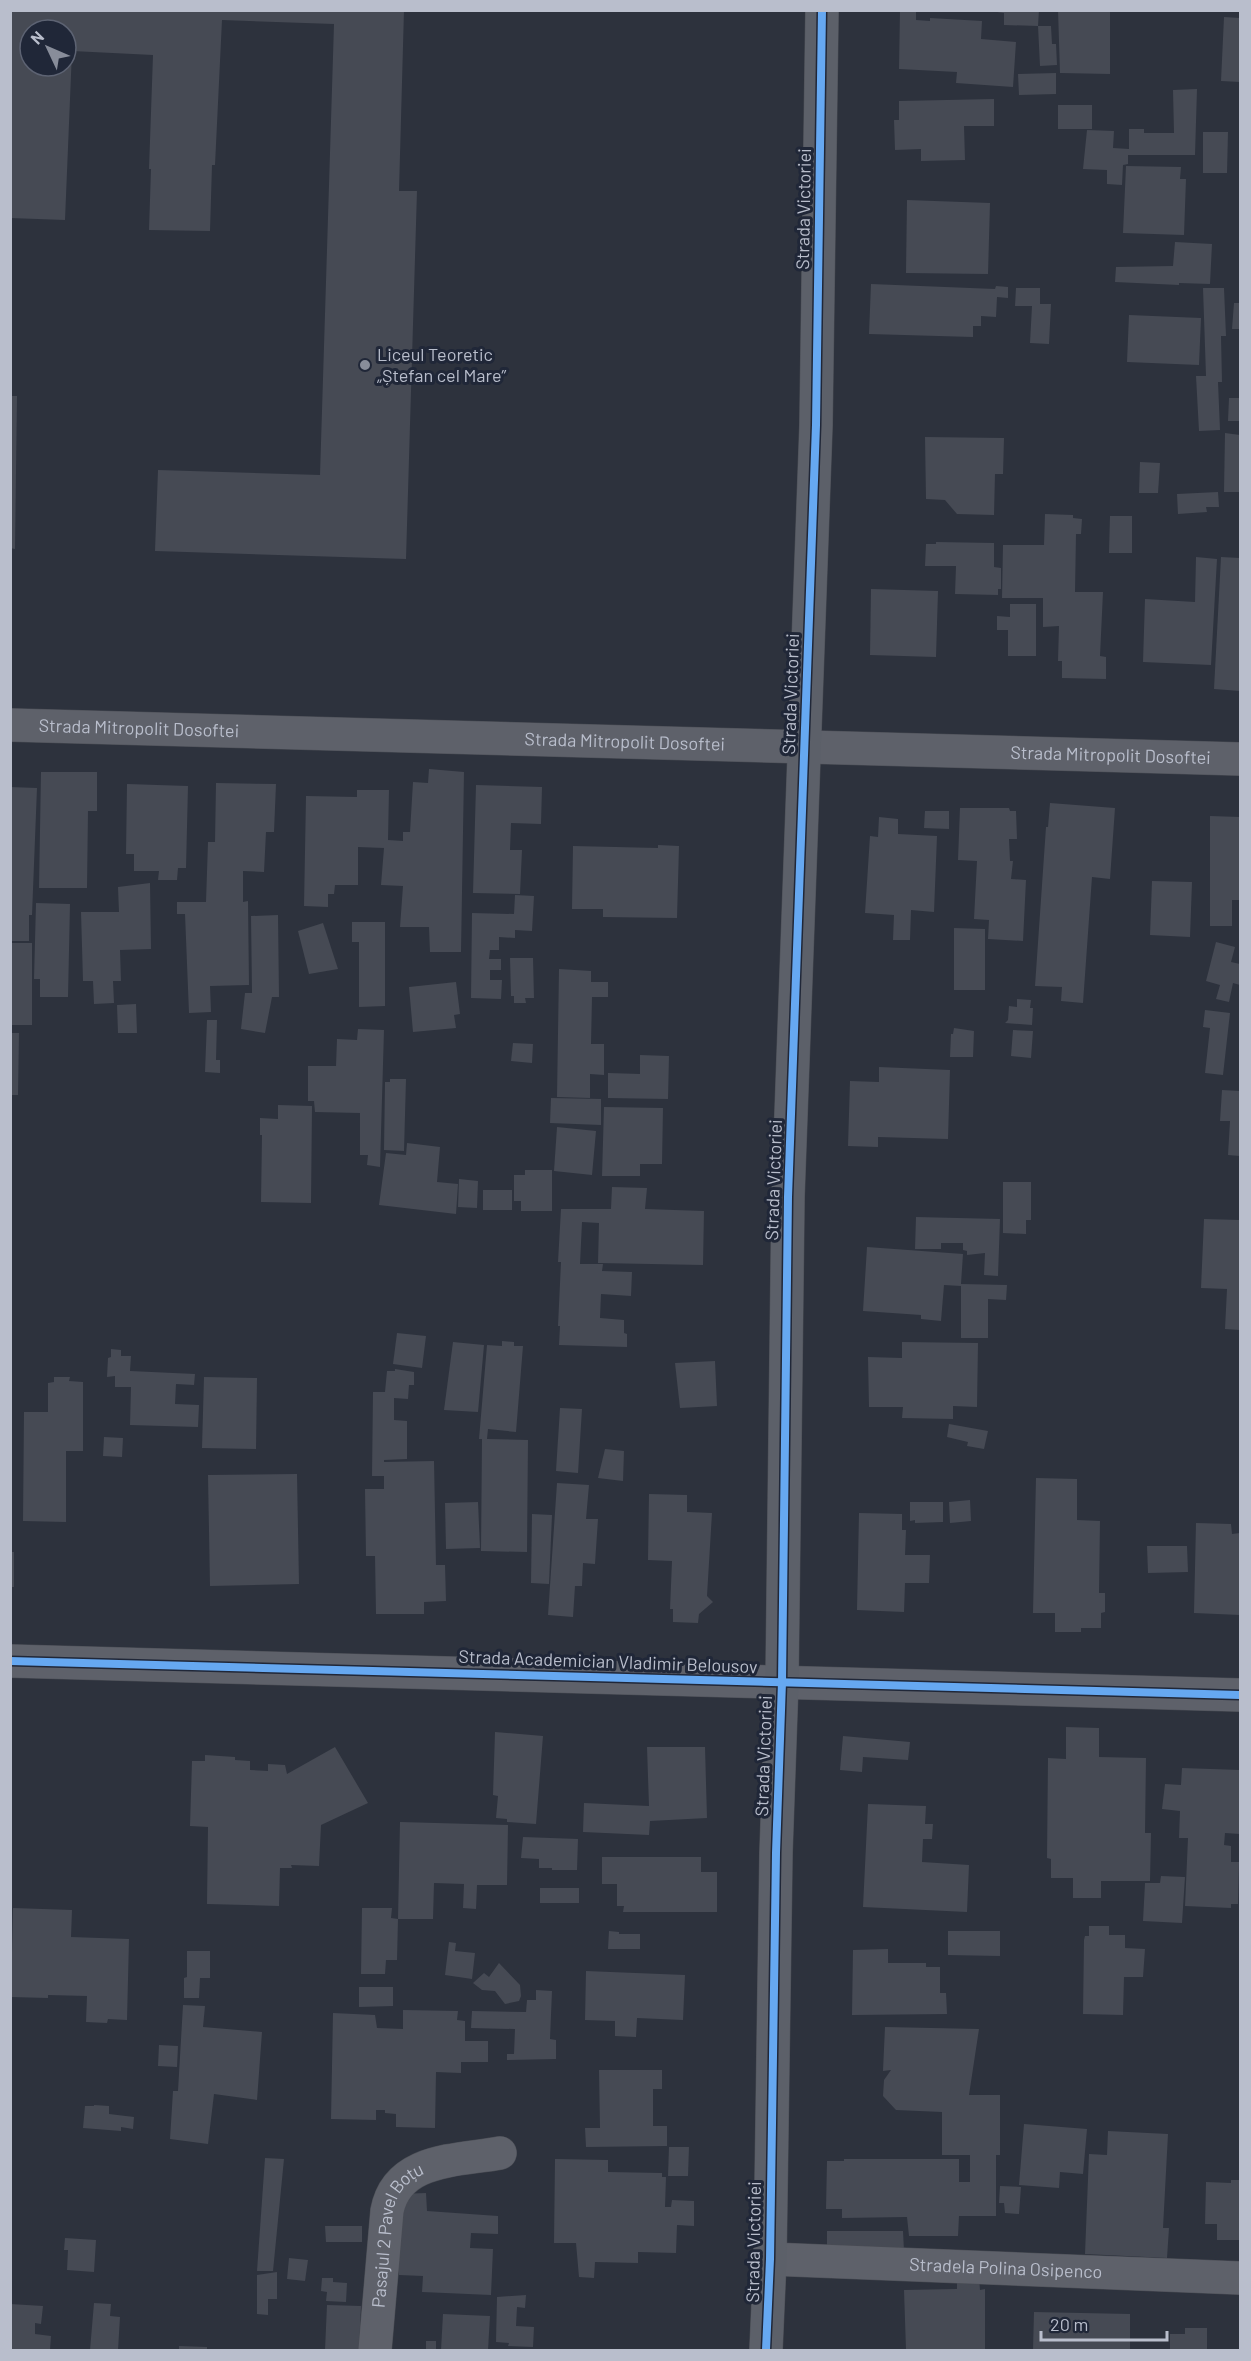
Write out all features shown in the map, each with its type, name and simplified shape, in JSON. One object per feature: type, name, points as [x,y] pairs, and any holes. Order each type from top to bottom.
[{"type":"street","name":"Strada Victoriei","points":[[766,2350],[770,2259],[776,1853],[782,1682],[786,1319],[816,425],[822,10]]},
{"type":"street","name":"Strada Mitropolit Dosoftei","points":[[10,725],[1240,759]]},
{"type":"street","name":"Strada Academician Vladimir Belousov","points":[[10,1661],[1240,1695]]},
{"type":"street","name":"Pasajul 2 Pavel Boțu","points":[[375,2350],[389,2199],[408,2174],[422,2167],[500,2153]]},
{"type":"street","name":"Stradela Polina Osipenco","points":[[770,2259],[1240,2278]]},
{"type":"building","points":[[10,10],[404,10],[399,191],[417,191],[406,559],[155,551],[158,470],[320,475],[334,24],[222,20],[210,231],[149,230],[153,55],[78,51],[78,18],[18,18],[18,78],[71,78],[65,220],[10,218]]},
{"type":"building","points":[[900,10],[916,10],[916,20],[930,21],[930,18],[982,21],[981,39],[1016,42],[1013,87],[956,83],[957,72],[899,69]]},
{"type":"building","points":[[997,10],[1039,10],[1038,26],[1004,25],[1004,13],[997,12]]},
{"type":"building","points":[[1058,10],[1110,12],[1110,74],[1060,73]]},
{"type":"building","points":[[1224,17],[1240,18],[1240,82],[1221,81]]},
{"type":"building","points":[[1038,26],[1051,26],[1052,44],[1056,44],[1057,65],[1040,66]]},
{"type":"building","points":[[1056,73],[1056,94],[1019,95],[1018,74]]},
{"type":"building","points":[[1197,89],[1195,155],[1128,155],[1128,164],[1123,165],[1122,185],[1107,184],[1107,170],[1083,169],[1087,130],[1114,131],[1113,148],[1129,149],[1129,129],[1144,129],[1144,133],[1174,133],[1173,90]]},
{"type":"building","points":[[994,99],[994,126],[964,126],[965,160],[921,161],[921,149],[895,150],[894,120],[899,120],[899,101]]},
{"type":"building","points":[[1058,105],[1092,105],[1092,129],[1058,129]]},
{"type":"building","points":[[1203,132],[1228,132],[1227,173],[1203,173]]},
{"type":"building","points":[[1126,166],[1181,167],[1180,179],[1186,179],[1184,235],[1123,233]]},
{"type":"building","points":[[907,200],[990,203],[988,274],[906,273]]},
{"type":"building","points":[[1175,242],[1212,244],[1210,284],[1115,282],[1116,267],[1173,266]]},
{"type":"building","points":[[871,284],[995,289],[996,286],[1008,287],[1008,298],[997,297],[996,317],[981,316],[981,326],[973,326],[973,337],[869,334]]},
{"type":"building","points":[[1016,288],[1040,288],[1040,304],[1051,304],[1049,344],[1030,343],[1032,306],[1015,306]]},
{"type":"building","points":[[1203,288],[1224,288],[1226,336],[1221,336],[1222,382],[1218,382],[1220,430],[1199,431],[1196,376],[1206,376]]},
{"type":"building","points":[[1234,303],[1240,303],[1240,329],[1232,329]]},
{"type":"building","points":[[1129,315],[1201,318],[1199,365],[1127,362]]},
{"type":"building","points":[[10,396],[17,396],[15,549],[10,548]]},
{"type":"building","points":[[1229,398],[1240,398],[1240,421],[1228,421]]},
{"type":"building","points":[[1225,433],[1240,435],[1240,492],[1224,492]]},
{"type":"building","points":[[925,437],[1004,438],[1003,474],[995,474],[994,515],[957,514],[945,500],[926,499]]},
{"type":"building","points":[[1140,462],[1160,463],[1158,493],[1139,493]]},
{"type":"building","points":[[1218,492],[1219,507],[1206,507],[1207,512],[1178,514],[1177,494]]},
{"type":"building","points":[[1045,514],[1073,515],[1073,518],[1082,519],[1081,534],[1076,534],[1075,592],[1103,592],[1100,656],[1106,657],[1106,679],[1062,678],[1062,661],[1058,661],[1059,626],[1043,627],[1043,598],[1002,598],[1003,545],[1044,545]]},
{"type":"building","points":[[1110,516],[1132,516],[1132,553],[1109,553]]},
{"type":"building","points":[[936,542],[994,543],[994,567],[1001,568],[1001,589],[998,589],[998,595],[955,594],[956,566],[925,566],[926,544],[936,544]]},
{"type":"building","points":[[1196,557],[1217,559],[1211,665],[1143,662],[1145,599],[1195,602]]},
{"type":"building","points":[[1221,557],[1240,558],[1240,691],[1214,689]]},
{"type":"building","points":[[871,589],[938,591],[936,657],[870,655]]},
{"type":"building","points":[[1010,604],[1036,604],[1036,656],[1008,656],[1008,630],[997,630],[997,616],[1010,617]]},
{"type":"building","points":[[429,769],[464,772],[461,952],[430,952],[429,927],[400,927],[403,886],[381,885],[384,848],[358,847],[358,885],[335,885],[334,894],[328,894],[328,907],[304,906],[306,796],[357,797],[357,790],[389,790],[388,840],[403,841],[403,832],[410,832],[413,782],[428,783]]},
{"type":"building","points":[[41,772],[97,772],[97,811],[88,811],[87,888],[39,888]]},
{"type":"building","points":[[216,783],[276,784],[274,832],[266,832],[264,872],[243,871],[243,902],[248,901],[249,985],[210,986],[211,1012],[189,1013],[185,914],[177,914],[177,902],[206,902],[208,842],[215,842]]},
{"type":"building","points":[[127,784],[188,786],[186,868],[178,868],[177,880],[158,880],[159,871],[134,871],[134,854],[126,854]]},
{"type":"building","points":[[476,785],[542,787],[541,824],[511,823],[510,850],[522,850],[520,894],[473,893]]},
{"type":"building","points":[[10,787],[37,788],[29,941],[10,941]]},
{"type":"building","points":[[1050,803],[1115,808],[1110,879],[1092,877],[1083,1003],[1061,1001],[1062,987],[1035,986],[1046,827],[1048,827]]},
{"type":"building","points":[[960,808],[1009,808],[1010,811],[1016,811],[1017,839],[1009,839],[1010,861],[1013,861],[1011,879],[1026,880],[1023,941],[988,939],[989,920],[974,919],[977,861],[958,860]]},
{"type":"building","points":[[925,811],[949,811],[949,829],[924,828]]},
{"type":"building","points":[[1210,816],[1240,817],[1240,900],[1232,900],[1232,926],[1210,926]]},
{"type":"building","points":[[879,817],[898,819],[898,834],[937,836],[934,912],[911,910],[910,940],[893,940],[894,915],[865,913],[870,836],[878,837]]},
{"type":"building","points":[[658,845],[679,846],[677,918],[603,917],[603,909],[572,909],[573,846],[658,848]]},
{"type":"building","points":[[1152,881],[1192,882],[1190,937],[1150,935]]},
{"type":"building","points":[[150,883],[151,949],[120,950],[121,981],[113,981],[114,1003],[94,1004],[93,981],[83,981],[81,912],[119,912],[118,887]]},
{"type":"building","points":[[515,895],[534,896],[532,931],[515,930],[515,938],[499,937],[499,950],[490,950],[489,959],[501,959],[501,970],[490,970],[490,980],[502,980],[501,999],[471,998],[472,913],[514,914]]},
{"type":"building","points":[[36,903],[70,904],[68,997],[40,997],[40,979],[34,979]]},
{"type":"building","points":[[278,915],[279,997],[272,997],[265,1033],[241,1029],[245,993],[252,993],[251,916]]},
{"type":"building","points":[[352,922],[385,922],[385,1006],[359,1007],[359,942],[352,942]]},
{"type":"building","points":[[323,923],[338,969],[309,974],[298,931]]},
{"type":"building","points":[[954,928],[985,929],[985,990],[954,990]]},
{"type":"building","points":[[1216,942],[1235,947],[1231,962],[1240,964],[1240,985],[1233,983],[1229,1002],[1216,999],[1220,985],[1206,981]]},
{"type":"building","points":[[10,943],[32,943],[32,1025],[10,1025]]},
{"type":"building","points":[[510,958],[533,958],[534,998],[525,998],[526,1003],[514,1003],[514,996],[511,996]]},
{"type":"building","points":[[559,969],[591,971],[591,982],[608,982],[608,997],[592,997],[591,1044],[604,1044],[604,1075],[590,1074],[590,1098],[557,1097]]},
{"type":"building","points":[[456,982],[460,1014],[454,1015],[456,1028],[413,1032],[409,987]]},
{"type":"building","points":[[1017,999],[1031,1000],[1032,1025],[1005,1023],[1008,1020],[1009,1006],[1017,1007]]},
{"type":"building","points":[[136,1004],[137,1033],[118,1033],[117,1005]]},
{"type":"building","points":[[1205,1010],[1230,1013],[1223,1075],[1205,1073],[1210,1028],[1203,1027]]},
{"type":"building","points":[[207,1020],[217,1020],[216,1060],[220,1060],[220,1073],[205,1072]]},
{"type":"building","points":[[954,1028],[974,1031],[973,1057],[950,1057],[951,1034]]},
{"type":"building","points":[[358,1029],[384,1030],[380,1167],[367,1165],[368,1155],[360,1155],[360,1113],[315,1112],[314,1101],[308,1101],[308,1066],[336,1066],[337,1039],[357,1040]]},
{"type":"building","points":[[1013,1030],[1033,1031],[1031,1058],[1011,1056]]},
{"type":"building","points":[[10,1033],[19,1033],[18,1095],[10,1095]]},
{"type":"building","points":[[513,1043],[533,1044],[532,1063],[511,1061]]},
{"type":"building","points":[[640,1055],[669,1056],[668,1099],[608,1098],[608,1073],[640,1074]]},
{"type":"building","points":[[879,1067],[950,1070],[948,1139],[878,1137],[878,1147],[848,1146],[850,1081],[879,1082]]},
{"type":"building","points":[[390,1079],[406,1079],[404,1151],[384,1150],[385,1082],[390,1082]]},
{"type":"building","points":[[1222,1090],[1240,1091],[1240,1156],[1228,1155],[1230,1121],[1220,1121]]},
{"type":"building","points":[[551,1098],[601,1099],[601,1125],[550,1123]]},
{"type":"building","points":[[278,1105],[312,1106],[311,1203],[261,1202],[260,1118],[278,1119]]},
{"type":"building","points":[[604,1107],[663,1108],[662,1164],[640,1164],[640,1176],[602,1176]]},
{"type":"building","points":[[557,1127],[596,1131],[592,1175],[554,1171]]},
{"type":"building","points":[[407,1143],[440,1147],[437,1182],[458,1184],[456,1214],[379,1205],[386,1153],[406,1155]]},
{"type":"building","points":[[525,1170],[552,1170],[552,1211],[521,1211],[521,1201],[514,1201],[514,1175],[525,1175]]},
{"type":"building","points":[[459,1179],[478,1181],[477,1208],[458,1207]]},
{"type":"building","points":[[1003,1182],[1031,1182],[1031,1220],[1026,1220],[1026,1234],[1003,1233]]},
{"type":"building","points":[[612,1187],[647,1188],[645,1209],[704,1211],[703,1265],[598,1263],[599,1223],[582,1222],[580,1264],[603,1264],[602,1271],[632,1272],[631,1296],[601,1294],[600,1318],[624,1320],[627,1347],[559,1345],[561,1262],[558,1262],[561,1209],[611,1209]]},
{"type":"building","points":[[483,1190],[512,1190],[512,1210],[483,1210]]},
{"type":"building","points":[[916,1217],[1000,1219],[998,1276],[984,1275],[985,1253],[967,1255],[967,1251],[963,1250],[963,1243],[941,1243],[941,1249],[915,1249]]},
{"type":"building","points":[[1204,1219],[1240,1220],[1240,1330],[1225,1329],[1227,1289],[1201,1288]]},
{"type":"building","points":[[867,1247],[963,1254],[961,1284],[1007,1285],[1006,1300],[988,1299],[988,1338],[961,1338],[961,1286],[944,1285],[941,1321],[921,1319],[921,1315],[863,1311]]},
{"type":"building","points":[[397,1333],[426,1336],[422,1368],[393,1364]]},
{"type":"building","points":[[502,1341],[514,1342],[514,1346],[523,1346],[516,1432],[488,1429],[487,1439],[528,1440],[527,1552],[481,1551],[482,1439],[479,1439],[487,1345],[502,1346]]},
{"type":"building","points":[[453,1342],[484,1345],[478,1412],[444,1410]]},
{"type":"building","points":[[902,1342],[978,1343],[977,1407],[953,1406],[953,1419],[902,1418],[903,1407],[869,1407],[868,1357],[902,1358]]},
{"type":"building","points":[[111,1349],[121,1350],[121,1356],[131,1356],[130,1371],[195,1374],[194,1385],[176,1384],[175,1404],[199,1405],[198,1427],[130,1425],[131,1387],[115,1387],[115,1376],[107,1377]]},
{"type":"building","points":[[715,1361],[717,1406],[680,1408],[675,1363]]},
{"type":"building","points":[[395,1369],[414,1372],[414,1385],[409,1385],[408,1399],[394,1398],[394,1420],[407,1421],[407,1459],[384,1460],[384,1462],[434,1461],[436,1565],[445,1565],[446,1601],[424,1602],[424,1614],[376,1614],[375,1556],[366,1556],[365,1489],[384,1489],[384,1476],[372,1476],[373,1392],[385,1392],[387,1371],[395,1371]]},
{"type":"building","points":[[54,1377],[70,1377],[69,1381],[83,1382],[83,1451],[66,1451],[66,1522],[23,1521],[24,1412],[48,1412],[48,1383],[54,1382]]},
{"type":"building","points":[[204,1377],[257,1378],[256,1449],[202,1448]]},
{"type":"building","points":[[560,1408],[582,1409],[578,1473],[556,1471]]},
{"type":"building","points":[[949,1424],[988,1431],[984,1449],[967,1446],[968,1442],[947,1437]]},
{"type":"building","points":[[104,1437],[123,1438],[122,1457],[103,1456]]},
{"type":"building","points":[[605,1449],[624,1451],[623,1481],[598,1478]]},
{"type":"building","points":[[297,1474],[299,1584],[210,1586],[208,1475]]},
{"type":"building","points":[[1036,1478],[1077,1479],[1077,1520],[1100,1521],[1099,1593],[1105,1593],[1105,1612],[1101,1613],[1101,1628],[1081,1628],[1081,1632],[1055,1632],[1055,1613],[1033,1613]]},
{"type":"building","points":[[557,1483],[589,1485],[586,1519],[598,1519],[595,1564],[583,1563],[582,1586],[575,1586],[573,1617],[548,1615]]},
{"type":"building","points":[[649,1494],[687,1495],[687,1512],[712,1513],[707,1596],[713,1602],[699,1614],[698,1623],[673,1622],[673,1609],[670,1609],[672,1561],[648,1560]]},
{"type":"building","points":[[970,1500],[971,1521],[950,1523],[949,1502]]},
{"type":"building","points":[[478,1502],[480,1548],[446,1549],[445,1503]]},
{"type":"building","points":[[910,1502],[943,1502],[943,1522],[915,1523],[915,1520],[910,1521]]},
{"type":"building","points":[[859,1513],[902,1514],[902,1530],[906,1530],[905,1555],[930,1555],[929,1583],[905,1583],[904,1612],[857,1610]]},
{"type":"building","points":[[532,1514],[552,1515],[549,1584],[531,1583]]},
{"type":"building","points":[[1196,1523],[1231,1524],[1232,1534],[1240,1533],[1240,1615],[1194,1613]]},
{"type":"building","points":[[1147,1546],[1187,1546],[1188,1572],[1148,1573]]},
{"type":"building","points":[[10,1552],[14,1552],[14,1587],[10,1587]]},
{"type":"building","points":[[1066,1727],[1099,1728],[1099,1757],[1146,1758],[1145,1833],[1151,1833],[1150,1881],[1101,1881],[1101,1898],[1073,1898],[1073,1878],[1051,1878],[1051,1859],[1047,1858],[1048,1758],[1066,1759]]},
{"type":"building","points":[[495,1732],[543,1736],[536,1824],[507,1822],[507,1819],[496,1818],[498,1796],[493,1795]]},
{"type":"building","points":[[843,1736],[910,1742],[908,1760],[863,1757],[862,1772],[840,1770]]},
{"type":"building","points":[[335,1747],[368,1803],[321,1825],[319,1866],[291,1865],[292,1868],[280,1868],[279,1906],[207,1904],[208,1827],[190,1826],[192,1761],[205,1761],[205,1755],[235,1757],[235,1760],[250,1761],[250,1770],[268,1771],[268,1764],[285,1765],[287,1774]]},
{"type":"building","points":[[647,1747],[705,1747],[707,1818],[650,1821],[649,1835],[583,1832],[584,1803],[649,1806]]},
{"type":"building","points":[[1182,1768],[1240,1770],[1240,1834],[1225,1833],[1224,1845],[1231,1846],[1231,1862],[1239,1862],[1238,1904],[1231,1904],[1231,1908],[1185,1906],[1188,1838],[1179,1838],[1180,1811],[1162,1809],[1165,1784],[1181,1785]]},
{"type":"building","points":[[868,1804],[926,1806],[925,1824],[933,1824],[932,1839],[923,1839],[922,1862],[969,1865],[967,1912],[863,1907]]},
{"type":"building","points":[[400,1822],[508,1825],[507,1885],[477,1885],[476,1909],[463,1908],[464,1884],[434,1883],[433,1919],[398,1919]]},
{"type":"building","points":[[523,1837],[578,1839],[577,1870],[539,1868],[539,1859],[521,1858]]},
{"type":"building","points":[[602,1857],[701,1857],[701,1872],[717,1872],[717,1912],[623,1912],[624,1906],[617,1906],[617,1884],[602,1884]]},
{"type":"building","points":[[1161,1876],[1185,1877],[1182,1923],[1143,1921],[1145,1883],[1160,1883]]},
{"type":"building","points":[[540,1888],[579,1888],[579,1903],[540,1903]]},
{"type":"building","points":[[13,1908],[72,1910],[71,1937],[129,1939],[127,2020],[108,2019],[107,2023],[86,2022],[87,1996],[11,1997]]},
{"type":"building","points":[[362,1908],[392,1908],[391,1918],[398,1919],[397,1960],[386,1960],[385,1974],[361,1974]]},
{"type":"building","points":[[1089,1926],[1109,1926],[1109,1935],[1125,1935],[1125,1948],[1145,1949],[1143,1977],[1124,1977],[1123,2015],[1083,2014],[1084,1940],[1085,1936],[1089,1936]]},
{"type":"building","points":[[609,1931],[619,1932],[619,1934],[640,1934],[640,1949],[608,1949]]},
{"type":"building","points":[[948,1931],[1000,1931],[1000,1956],[948,1955]]},
{"type":"building","points":[[449,1942],[456,1943],[455,1951],[475,1953],[472,1979],[445,1975]]},
{"type":"building","points":[[888,1949],[888,1963],[926,1963],[926,1967],[940,1967],[940,1993],[946,1993],[947,2014],[852,2015],[853,1950]]},
{"type":"building","points":[[187,1951],[210,1951],[210,1978],[200,1978],[199,1998],[184,1998]]},
{"type":"building","points":[[499,1963],[520,1985],[519,2001],[505,2004],[495,1991],[482,1990],[473,1983],[484,1973],[489,1977]]},
{"type":"building","points":[[586,1971],[685,1975],[683,2020],[637,2018],[636,2037],[615,2036],[615,2021],[585,2020]]},
{"type":"building","points":[[359,1987],[393,1987],[393,2006],[359,2007]]},
{"type":"building","points":[[536,1990],[552,1991],[550,2039],[556,2040],[556,2059],[507,2060],[507,2054],[514,2054],[515,2029],[471,2028],[472,2011],[526,2012],[527,2000],[536,2000]]},
{"type":"building","points":[[183,2005],[205,2006],[203,2027],[262,2032],[257,2100],[214,2094],[208,2144],[170,2139],[173,2091],[178,2091]]},
{"type":"building","points":[[403,2010],[458,2011],[457,2020],[465,2021],[465,2041],[488,2041],[488,2062],[461,2062],[461,2073],[436,2072],[435,2128],[396,2127],[396,2114],[385,2113],[385,2110],[376,2110],[376,2120],[331,2119],[333,2013],[375,2015],[377,2028],[403,2029]]},
{"type":"building","points":[[885,2027],[979,2029],[969,2095],[1000,2095],[1000,2155],[996,2155],[996,2216],[959,2216],[958,2236],[909,2236],[907,2217],[842,2218],[842,2209],[826,2209],[827,2161],[959,2159],[959,2182],[970,2182],[970,2155],[942,2155],[942,2112],[896,2110],[883,2096],[884,2080],[891,2070],[883,2071]]},
{"type":"building","points":[[159,2045],[178,2046],[177,2067],[158,2066]]},
{"type":"building","points":[[599,2070],[662,2070],[662,2089],[653,2089],[653,2126],[667,2126],[667,2146],[586,2147],[585,2128],[600,2128]]},
{"type":"building","points":[[85,2106],[109,2106],[109,2114],[134,2117],[133,2129],[121,2127],[121,2131],[83,2128]]},
{"type":"building","points":[[1024,2124],[1087,2129],[1083,2174],[1060,2172],[1059,2188],[1019,2185]]},
{"type":"building","points":[[1108,2131],[1168,2134],[1163,2228],[1169,2228],[1167,2258],[1085,2254],[1089,2154],[1107,2155]]},
{"type":"building","points":[[669,2147],[689,2147],[688,2176],[668,2176]]},
{"type":"building","points":[[265,2158],[284,2159],[273,2271],[257,2271]]},
{"type":"building","points":[[555,2159],[608,2160],[608,2172],[662,2173],[662,2177],[666,2177],[665,2207],[671,2207],[672,2200],[694,2201],[694,2226],[677,2225],[676,2253],[638,2252],[638,2263],[595,2262],[594,2278],[579,2277],[576,2243],[554,2243]]},
{"type":"building","points":[[1231,2180],[1240,2180],[1240,2240],[1217,2240],[1217,2224],[1205,2224],[1206,2182],[1231,2183]]},
{"type":"building","points":[[1000,2186],[1021,2187],[1019,2214],[1005,2213],[1004,2203],[999,2203]]},
{"type":"building","points":[[426,2193],[427,2211],[498,2216],[498,2234],[471,2233],[470,2248],[493,2249],[491,2295],[422,2292],[423,2276],[399,2275],[398,2230],[402,2230],[400,2194]]},
{"type":"building","points":[[325,2226],[362,2226],[362,2242],[326,2242]]},
{"type":"building","points":[[827,2231],[903,2231],[904,2251],[827,2251]]},
{"type":"building","points":[[65,2238],[96,2240],[94,2272],[67,2270],[68,2250],[64,2250]]},
{"type":"building","points":[[289,2258],[308,2260],[305,2281],[287,2279]]},
{"type":"building","points":[[277,2272],[277,2299],[268,2299],[268,2315],[257,2314],[257,2275]]},
{"type":"building","points":[[322,2278],[333,2278],[333,2282],[347,2283],[346,2302],[326,2301],[327,2292],[321,2291]]},
{"type":"building","points":[[957,2278],[979,2278],[980,2290],[985,2289],[985,2350],[906,2350],[904,2290],[957,2289]]},
{"type":"building","points":[[526,2295],[525,2308],[517,2307],[516,2326],[534,2327],[533,2347],[508,2346],[509,2343],[496,2342],[497,2297]]},
{"type":"building","points":[[94,2303],[111,2304],[110,2316],[120,2317],[118,2350],[90,2350]]},
{"type":"building","points":[[10,2304],[43,2306],[41,2324],[35,2323],[35,2334],[51,2336],[50,2350],[10,2350]]},
{"type":"building","points":[[327,2305],[361,2306],[359,2350],[325,2350]]},
{"type":"building","points":[[1034,2312],[1130,2314],[1130,2350],[1033,2350]]},
{"type":"building","points":[[443,2314],[490,2316],[488,2350],[441,2350]]},
{"type":"building","points":[[1185,2328],[1207,2328],[1207,2350],[1170,2350],[1170,2334],[1185,2334]]},
{"type":"building","points":[[426,2341],[436,2341],[436,2350],[426,2350]]},
{"type":"building","points":[[179,2346],[207,2347],[207,2350],[179,2350]]},
{"type":"cycle path","points":[[766,2350],[770,2259],[776,1853],[782,1682],[788,1197],[816,425],[822,10]]},
{"type":"cycle path","points":[[10,1661],[1240,1695]]},
{"type":"place","name":"Liceul Teoretic „Ștefan cel Mare”","points":[[365,365]]}]
